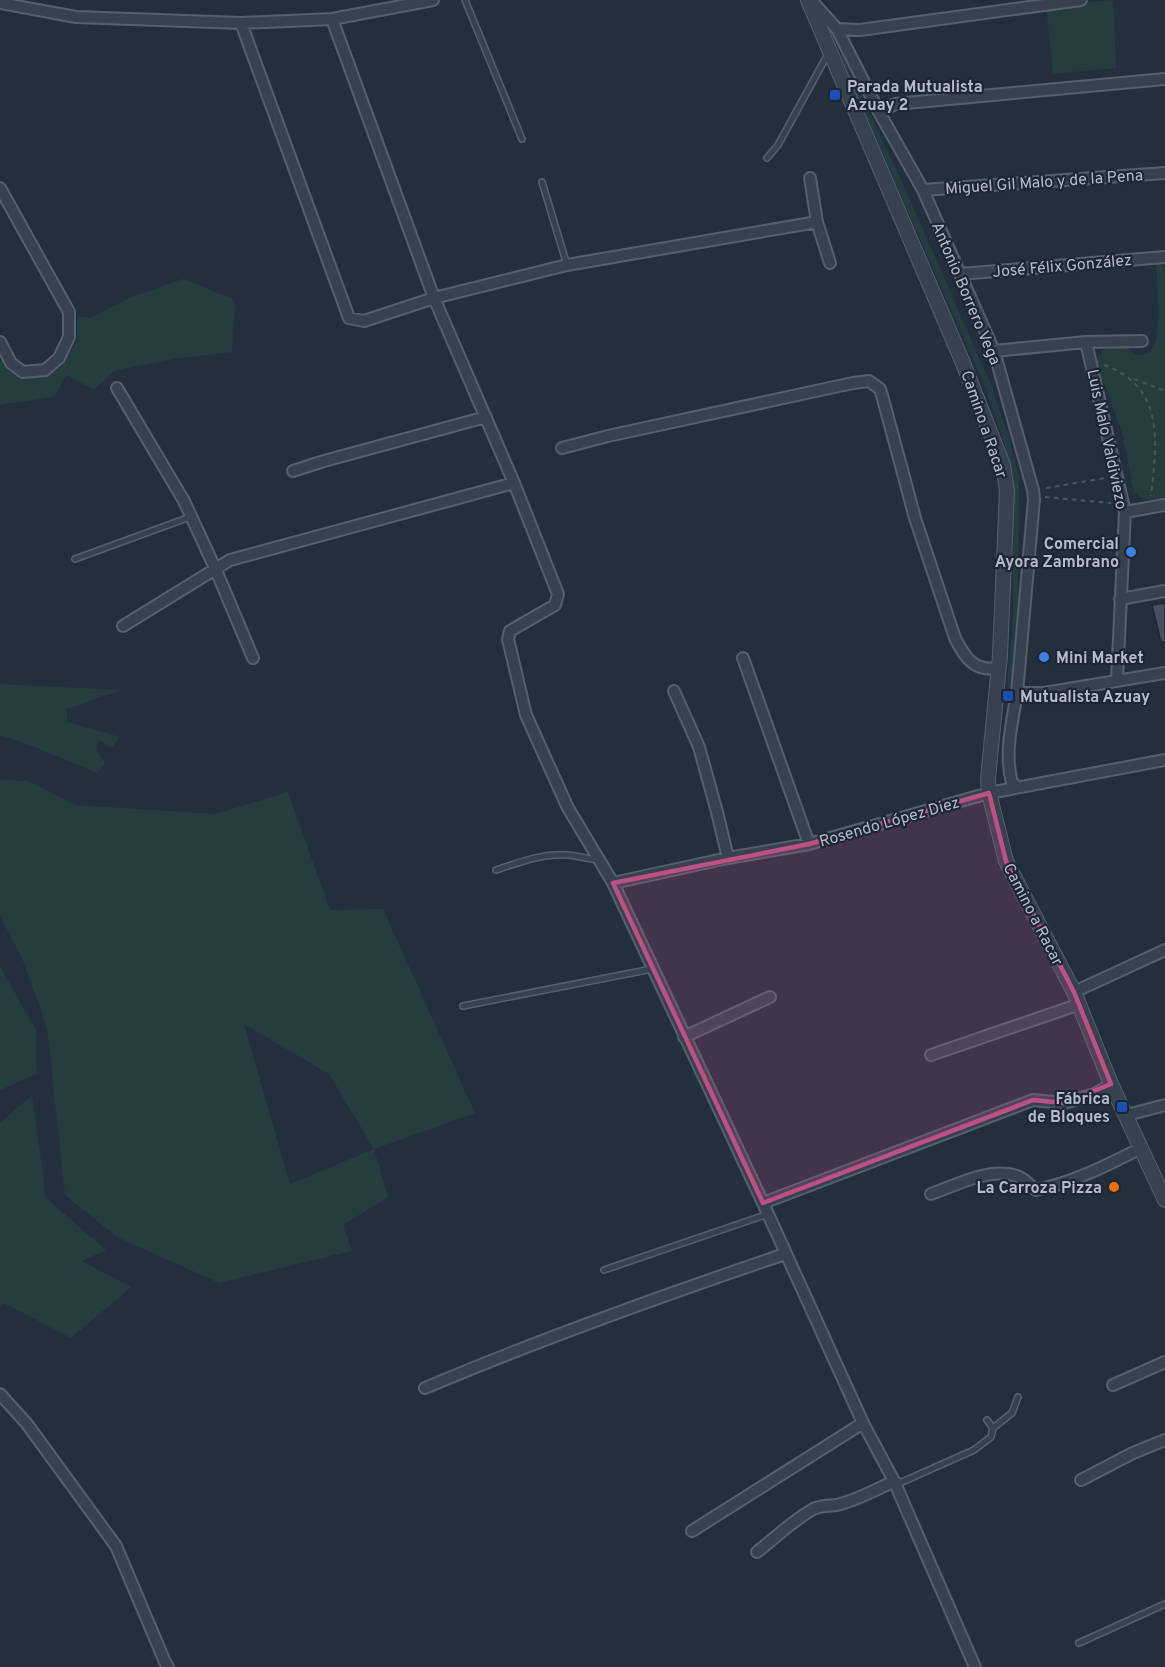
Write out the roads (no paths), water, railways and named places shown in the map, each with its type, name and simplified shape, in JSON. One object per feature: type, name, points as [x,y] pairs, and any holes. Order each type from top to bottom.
[{"type":"street","points":[[0,3],[76,17],[241,23],[332,19],[433,0]]},
{"type":"street","name":"Antonio Borrero Vega","points":[[810,0],[837,30],[879,112],[923,190],[994,351],[1033,490],[1017,690],[1008,751],[1012,783],[1018,787]]},
{"type":"street","name":"Camino a Racar","points":[[810,0],[963,363],[1003,465],[1007,491],[999,668],[988,786],[1006,861],[1077,998],[1141,1148],[1160,1175],[1165,1200]]},
{"type":"street","points":[[837,30],[860,30],[1081,0]]},
{"type":"street","points":[[332,19],[434,298],[514,483],[558,594],[555,605],[510,631],[508,639],[510,653],[526,715],[568,808],[613,884],[763,1203],[863,1424],[894,1481],[975,1667]]},
{"type":"street","points":[[241,23],[349,318],[364,321],[434,298],[567,265],[817,222]]},
{"type":"street","points":[[879,112],[895,104],[1165,79]]},
{"type":"street","name":"Miguel Gil Malo y de la Pena","points":[[923,190],[1165,172]]},
{"type":"street","points":[[810,178],[817,222],[830,263]]},
{"type":"street","points":[[0,188],[69,312],[69,337],[59,358],[45,370],[23,372],[12,363],[0,342]]},
{"type":"street","name":"José Félix González","points":[[960,274],[1165,256]]},
{"type":"street","points":[[994,351],[1086,342],[1142,341]]},
{"type":"street","name":"Luis Malo Valdiviezo","points":[[1086,342],[1124,508],[1117,680]]},
{"type":"street","points":[[562,448],[608,436],[869,381],[880,389],[915,518],[955,638],[961,651],[978,667],[999,668]]},
{"type":"street","points":[[117,388],[192,516],[253,658]]},
{"type":"street","points":[[293,471],[486,417]]},
{"type":"street","points":[[123,626],[230,560],[514,483]]},
{"type":"street","points":[[1124,508],[1165,505]]},
{"type":"street","points":[[1120,599],[1165,591]]},
{"type":"street","points":[[743,658],[809,844]]},
{"type":"street","points":[[1017,690],[1044,693],[1165,673]]},
{"type":"street","points":[[674,691],[699,747],[728,858]]},
{"type":"street","name":"Rosendo López Diez","points":[[613,884],[728,858],[809,844],[988,786],[1018,787],[1165,760]]},
{"type":"street","points":[[931,1055],[1077,998],[1165,950]]},
{"type":"street","points":[[684,1037],[770,997]]},
{"type":"street","points":[[763,1203],[1033,1100],[1064,1103],[1095,1094],[1112,1084]]},
{"type":"street","points":[[1127,1115],[1165,1106]]},
{"type":"street","points":[[931,1194],[988,1174],[1004,1173],[1020,1176],[1036,1190],[1054,1187],[1117,1161],[1141,1148]]},
{"type":"street","points":[[425,1388],[474,1367],[670,1293],[786,1254]]},
{"type":"street","points":[[1113,1385],[1165,1362]]},
{"type":"street","points":[[0,1394],[27,1424],[116,1546],[168,1667]]},
{"type":"street","points":[[692,1531],[863,1424]]},
{"type":"street","points":[[1081,1480],[1133,1453],[1165,1440]]},
{"type":"street","points":[[757,1552],[811,1509],[837,1505],[894,1481]]},
{"type":"lane","points":[[465,0],[522,140]]},
{"type":"lane","points":[[767,158],[778,145],[830,51]]},
{"type":"lane","points":[[542,182],[567,265]]},
{"type":"lane","points":[[75,559],[192,516]]},
{"type":"lane","points":[[496,870],[543,856],[569,855],[599,860]]},
{"type":"lane","points":[[463,1006],[652,969]]},
{"type":"lane","points":[[604,1270],[768,1214]]},
{"type":"lane","points":[[993,1428],[1012,1413],[1018,1397]]},
{"type":"lane","points":[[894,1481],[902,1482],[974,1450],[992,1437],[993,1428],[987,1420]]},
{"type":"lane","points":[[1079,1643],[1165,1604]]},
{"type":"place","name":"Parada Mutualista Azuay 2","points":[[835,95]]},
{"type":"place","name":"Comercial Ayora Zambrano","points":[[1131,552]]},
{"type":"place","name":"Mini Market","points":[[1044,657]]},
{"type":"place","name":"Mutualista Azuay","points":[[1008,696]]},
{"type":"place","name":"Fábrica de Bloques","points":[[1122,1107]]},
{"type":"place","name":"La Carroza Pizza","points":[[1114,1187]]}]
